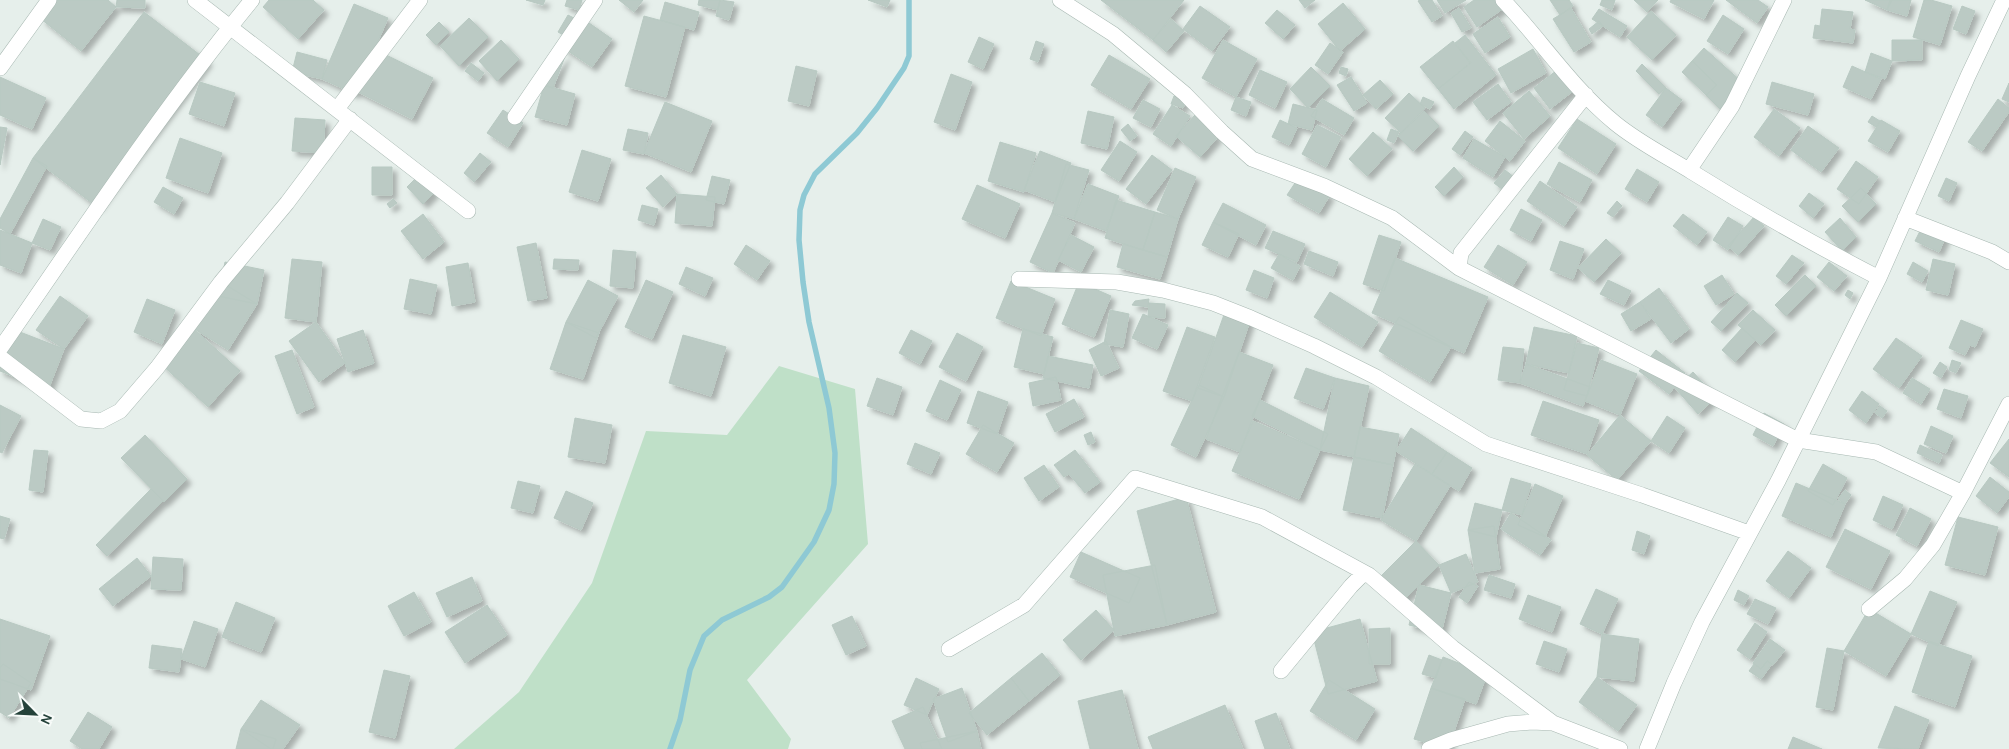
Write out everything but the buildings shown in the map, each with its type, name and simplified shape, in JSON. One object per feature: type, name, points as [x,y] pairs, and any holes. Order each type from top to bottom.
[{"type":"street","points":[[0,68],[49,0]]},
{"type":"street","points":[[195,0],[468,212]]},
{"type":"street","points":[[0,349],[182,88],[252,0]]},
{"type":"street","points":[[337,109],[420,0]]},
{"type":"street","points":[[515,117],[595,0]]},
{"type":"street","points":[[1060,0],[1113,34],[1185,94],[1222,132],[1252,159],[1324,186],[1392,218],[1459,268],[1798,440],[1876,452],[1963,493]]},
{"type":"street","points":[[1503,0],[1528,27],[1556,64],[1615,123],[1754,211],[1879,278]]},
{"type":"street","points":[[1689,170],[1732,106],[1784,0]]},
{"type":"street","points":[[1647,749],[1674,682],[1702,622],[1778,481],[1879,278],[1905,218],[2004,9]]},
{"type":"street","points":[[1459,268],[1461,253],[1586,95]]},
{"type":"street","points":[[0,357],[81,419],[101,421],[120,410],[157,368],[221,282],[287,202],[350,119]]},
{"type":"street","points":[[1905,218],[1992,252],[2009,262]]},
{"type":"street","points":[[1019,279],[1117,282],[1163,290],[1213,303],[1314,346],[1376,377],[1486,444],[1642,494],[1749,533]]},
{"type":"street","points":[[1869,609],[1904,580],[1933,545],[1963,493],[2009,404]]},
{"type":"street","points":[[949,650],[1024,604],[1135,478],[1262,517],[1370,575],[1453,648],[1553,723],[1620,749]]},
{"type":"street","points":[[1281,671],[1351,586],[1362,575],[1370,575]]},
{"type":"street","points":[[1429,749],[1451,740],[1508,724],[1553,723]]},
{"type":"green space","points":[[779,366],[855,389],[868,544],[747,680],[791,739],[788,749],[454,749],[519,692],[592,583],[646,431],[727,435]]},
{"type":"waterway","points":[[670,749],[680,720],[690,670],[704,636],[722,620],[769,597],[782,587],[814,542],[829,510],[834,484],[835,453],[829,408],[809,322],[803,282],[799,240],[800,210],[804,195],[815,174],[857,133],[877,108],[904,68],[909,56],[909,0]]}]
